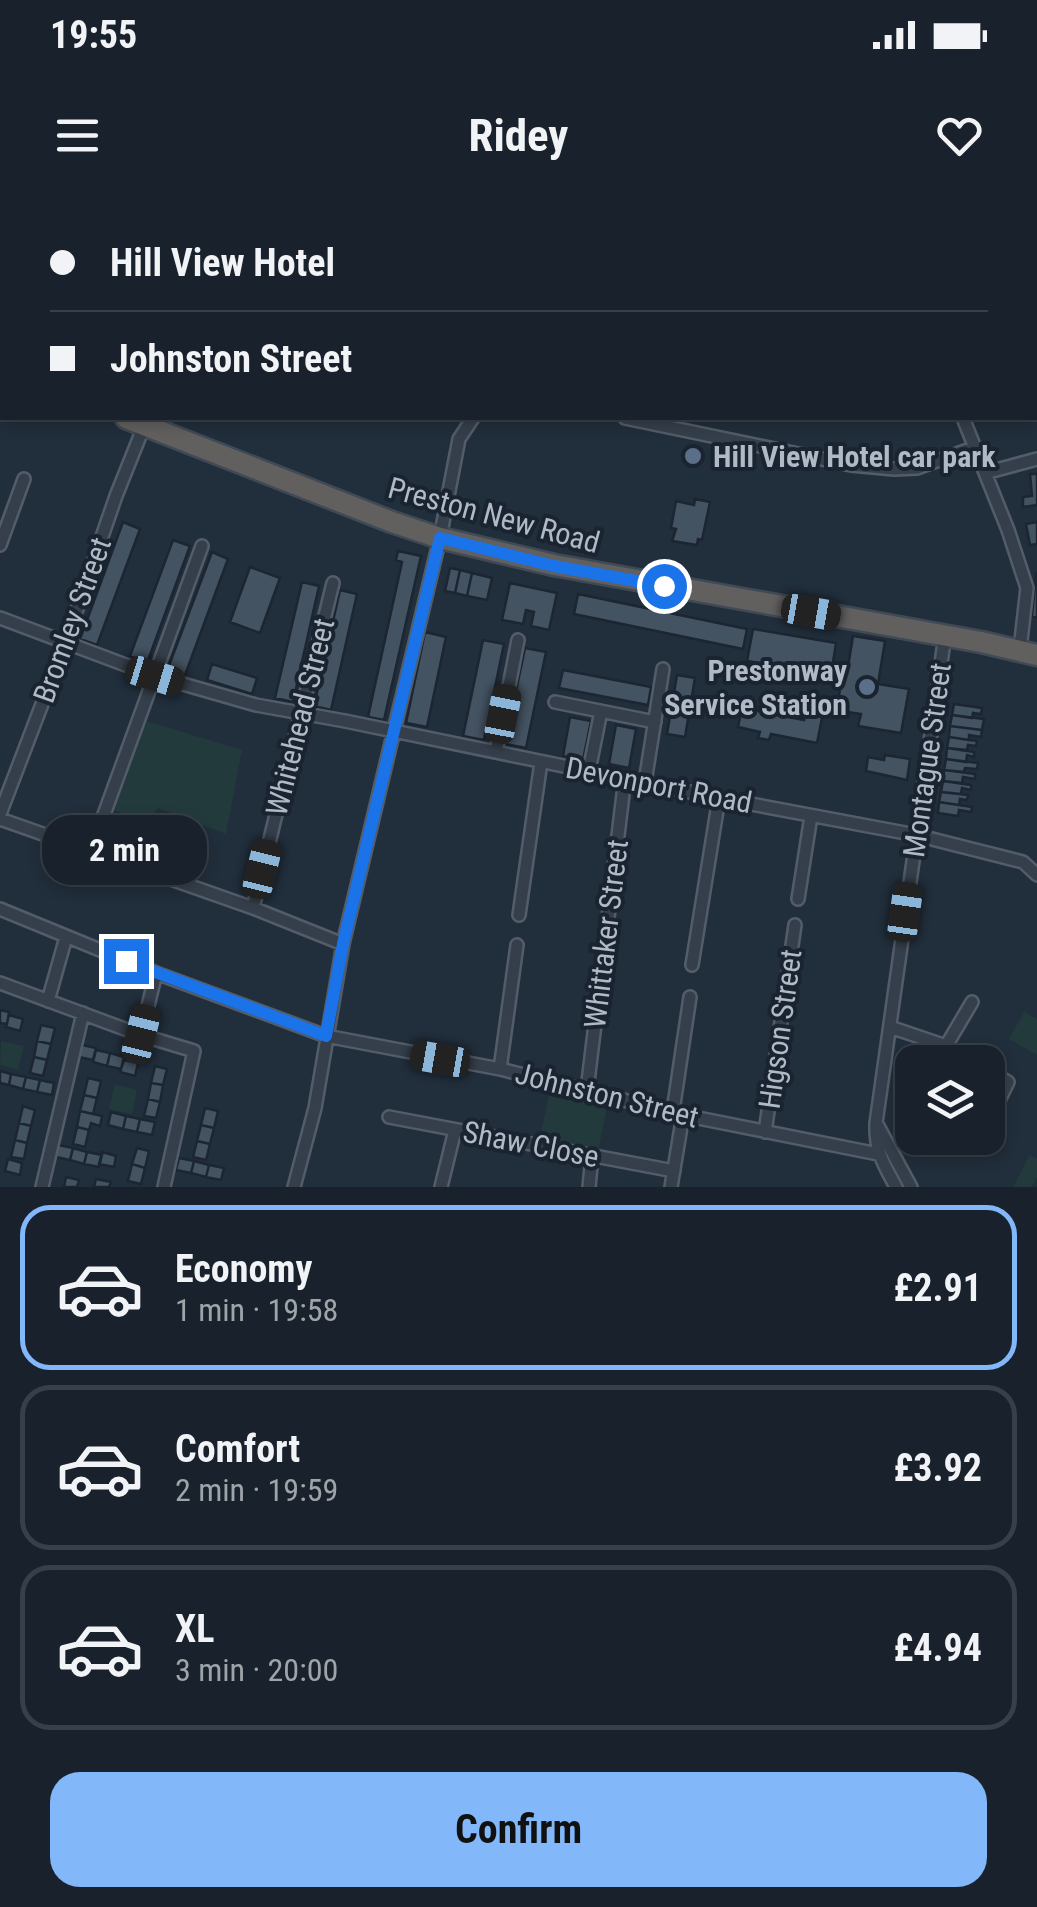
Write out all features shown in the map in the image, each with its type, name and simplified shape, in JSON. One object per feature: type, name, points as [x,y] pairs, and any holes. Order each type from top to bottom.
[{"type":"highway","name":"Preston New Road","points":[[138,421],[440,538],[554,566],[1028,652]]},
{"type":"street","points":[[294,1187],[316,1108],[343,944],[440,538],[459,439],[471,420]]},
{"type":"street","points":[[634,420],[852,466],[894,470],[917,468],[976,446]]},
{"type":"street","points":[[963,420],[1027,588],[1028,652]]},
{"type":"street","name":"Bromley Street","points":[[0,816],[65,644],[138,421]]},
{"type":"street","points":[[985,473],[1037,459]]},
{"type":"street","points":[[0,545],[5,515],[24,479]]},
{"type":"street","points":[[91,850],[202,546]]},
{"type":"street","name":"Whitehead Street","points":[[252,908],[333,583]]},
{"type":"street","name":"Devonport Road","points":[[0,618],[155,676],[256,705],[916,836],[1023,862],[1037,874]]},
{"type":"street","name":"Montague Street","points":[[896,1187],[878,1154],[876,1123],[945,636]]},
{"type":"street","points":[[496,752],[518,640]]},
{"type":"street","points":[[645,782],[662,669]]},
{"type":"street","points":[[555,702],[656,722]]},
{"type":"street","points":[[589,771],[601,711]]},
{"type":"street","points":[[519,916],[541,762]]},
{"type":"street","name":"Whittaker Street","points":[[587,1090],[625,778]]},
{"type":"street","points":[[692,965],[718,798]]},
{"type":"street","points":[[0,816],[343,944]]},
{"type":"street","points":[[798,899],[811,816]]},
{"type":"street","name":"Johnston Street","points":[[0,909],[156,973],[326,1036],[500,1069],[678,1113],[878,1154]]},
{"type":"street","name":"Higson Street","points":[[765,1132],[795,926]]},
{"type":"street","points":[[48,1001],[66,937]]},
{"type":"street","points":[[500,1069],[516,945]]},
{"type":"street","points":[[141,1034],[156,973]]},
{"type":"street","points":[[0,984],[194,1052],[164,1187]]},
{"type":"street","points":[[671,1187],[690,997]]},
{"type":"street","points":[[947,1045],[972,1002]]},
{"type":"street","points":[[42,1187],[83,1014]]},
{"type":"street","points":[[890,1027],[943,1045]]},
{"type":"street","name":"Shaw Close","points":[[389,1117],[674,1171]]},
{"type":"street","points":[[876,1123],[911,1187]]},
{"type":"street","points":[[441,1187],[455,1130]]},
{"type":"street","points":[[589,1187],[592,1156]]},
{"type":"green space","points":[[143,720],[242,750],[226,834],[158,808],[149,821],[112,810]]},
{"type":"green space","points":[[1024,1012],[1037,1019],[1037,1055],[1009,1039]]},
{"type":"green space","points":[[1,1041],[24,1046],[18,1070],[0,1065]]},
{"type":"green space","points":[[552,1082],[609,1096],[597,1157],[538,1146]]},
{"type":"green space","points":[[115,1084],[137,1090],[132,1114],[109,1109]]},
{"type":"green space","points":[[1030,1155],[1037,1159],[1037,1177],[1032,1187],[1013,1187]]},
{"type":"building","points":[[1030,474],[1037,474],[1037,505],[1023,507],[1023,497],[1032,496]]},
{"type":"building","points":[[695,499],[710,502],[702,540],[698,539],[697,545],[672,541],[676,501],[694,505]]},
{"type":"building","points":[[123,522],[140,529],[97,645],[80,639]]},
{"type":"building","points":[[1037,522],[1037,544],[1030,545],[1026,524]]},
{"type":"building","points":[[173,540],[190,546],[147,663],[130,656]]},
{"type":"building","points":[[398,551],[421,556],[384,720],[368,717],[402,562],[396,560]]},
{"type":"building","points":[[212,552],[228,559],[185,675],[168,668]]},
{"type":"building","points":[[250,567],[280,578],[260,633],[230,622]]},
{"type":"building","points":[[450,568],[460,570],[455,593],[445,591]]},
{"type":"building","points":[[460,570],[472,573],[467,596],[455,593]]},
{"type":"building","points":[[472,573],[492,578],[487,600],[467,596]]},
{"type":"building","points":[[1037,573],[1037,618],[1032,616]]},
{"type":"building","points":[[302,582],[319,586],[293,702],[275,698]]},
{"type":"building","points":[[510,583],[557,593],[549,630],[531,626],[534,612],[526,610],[523,624],[502,620]]},
{"type":"building","points":[[340,590],[357,594],[331,710],[314,706]]},
{"type":"building","points":[[578,594],[747,629],[743,649],[574,614]]},
{"type":"building","points":[[753,629],[836,643],[831,675],[747,661]]},
{"type":"building","points":[[425,632],[446,637],[427,727],[406,723]]},
{"type":"building","name":"Prestonway Service Station","points":[[853,636],[885,641],[878,684],[909,689],[901,733],[858,726],[861,714],[841,711],[842,701],[838,701]]},
{"type":"building","points":[[483,640],[504,644],[484,740],[463,736]]},
{"type":"building","points":[[525,648],[546,652],[526,748],[505,744]]},
{"type":"building","points":[[212,664],[257,678],[252,694],[207,680]]},
{"type":"building","points":[[563,670],[651,687],[648,705],[559,688]]},
{"type":"building","points":[[677,675],[695,678],[685,737],[667,734]]},
{"type":"building","points":[[808,699],[825,703],[817,743],[771,734],[769,740],[758,738],[760,732],[738,727],[742,708],[804,720]]},
{"type":"building","points":[[954,704],[982,708],[981,714],[973,713],[972,718],[952,715]]},
{"type":"building","points":[[952,715],[984,719],[982,730],[950,726]]},
{"type":"building","points":[[570,717],[591,721],[583,760],[563,756]]},
{"type":"building","points":[[616,725],[636,729],[629,768],[609,764]]},
{"type":"building","points":[[950,726],[982,730],[981,737],[949,737]]},
{"type":"building","points":[[949,737],[977,741],[976,746],[968,745],[967,750],[947,748]]},
{"type":"building","points":[[947,748],[974,752],[974,757],[967,755],[966,762],[946,759]]},
{"type":"building","points":[[885,755],[910,759],[907,780],[866,771],[868,757],[884,760]]},
{"type":"building","points":[[946,759],[978,763],[977,769],[944,770]]},
{"type":"building","points":[[944,770],[975,774],[975,779],[963,777],[962,783],[943,781]]},
{"type":"building","points":[[943,781],[971,785],[971,790],[962,788],[961,794],[941,792]]},
{"type":"building","points":[[941,792],[968,795],[967,800],[960,799],[959,805],[939,802]]},
{"type":"building","points":[[939,802],[972,807],[971,812],[959,810],[958,816],[938,813]]},
{"type":"building","points":[[0,1010],[9,1012],[7,1024],[0,1023]]},
{"type":"building","points":[[9,1015],[23,1019],[20,1031],[6,1027]]},
{"type":"building","points":[[41,1025],[55,1028],[51,1044],[37,1041]]},
{"type":"building","points":[[37,1041],[51,1044],[47,1060],[34,1057]]},
{"type":"building","points":[[82,1045],[96,1048],[93,1060],[79,1057]]},
{"type":"building","points":[[96,1050],[110,1053],[107,1066],[93,1062]]},
{"type":"building","points":[[110,1053],[124,1057],[121,1069],[107,1066]]},
{"type":"building","points":[[34,1057],[47,1060],[43,1076],[30,1073]]},
{"type":"building","points":[[124,1060],[138,1063],[135,1076],[120,1072]]},
{"type":"building","points":[[155,1066],[167,1069],[163,1085],[151,1083]]},
{"type":"building","points":[[0,1071],[11,1074],[9,1085],[0,1083]]},
{"type":"building","points":[[11,1074],[26,1077],[23,1089],[9,1085]]},
{"type":"building","points":[[26,1077],[40,1080],[37,1092],[23,1089]]},
{"type":"building","points":[[88,1078],[101,1081],[97,1098],[84,1095]]},
{"type":"building","points":[[40,1080],[54,1083],[52,1095],[37,1092]]},
{"type":"building","points":[[151,1083],[163,1085],[160,1102],[148,1099]]},
{"type":"building","points":[[84,1095],[97,1098],[93,1114],[80,1111]]},
{"type":"building","points":[[148,1099],[160,1102],[156,1118],[144,1116]]},
{"type":"building","points":[[23,1106],[35,1110],[31,1126],[19,1123]]},
{"type":"building","points":[[205,1108],[218,1111],[214,1128],[201,1125]]},
{"type":"building","points":[[80,1111],[102,1116],[100,1126],[91,1123],[89,1130],[77,1127]]},
{"type":"building","points":[[111,1112],[126,1116],[123,1129],[108,1125]]},
{"type":"building","points":[[126,1116],[140,1119],[137,1132],[123,1129]]},
{"type":"building","points":[[140,1119],[155,1122],[152,1135],[137,1132]]},
{"type":"building","points":[[19,1123],[31,1126],[27,1143],[15,1140]]},
{"type":"building","points":[[201,1125],[214,1128],[210,1144],[197,1141]]},
{"type":"building","points":[[77,1127],[89,1130],[85,1147],[73,1144]]},
{"type":"building","points":[[15,1140],[27,1143],[24,1159],[11,1157]]},
{"type":"building","points":[[197,1141],[210,1144],[206,1160],[193,1157]]},
{"type":"building","points":[[58,1145],[73,1148],[70,1160],[56,1157]]},
{"type":"building","points":[[73,1148],[87,1152],[84,1164],[70,1160]]},
{"type":"building","points":[[137,1148],[149,1151],[145,1168],[132,1164]]},
{"type":"building","points":[[87,1152],[102,1155],[99,1167],[84,1164]]},
{"type":"building","points":[[102,1152],[116,1156],[114,1167],[99,1164]]},
{"type":"building","points":[[179,1158],[194,1161],[191,1173],[176,1170]]},
{"type":"building","points":[[8,1159],[22,1163],[20,1175],[5,1171]]},
{"type":"building","points":[[194,1161],[209,1165],[206,1177],[191,1173]]},
{"type":"building","points":[[132,1164],[145,1168],[141,1184],[128,1181]]},
{"type":"building","points":[[209,1165],[224,1168],[221,1180],[206,1177]]},
{"type":"building","points":[[66,1177],[79,1180],[77,1187],[64,1187]]},
{"type":"building","points":[[96,1179],[111,1182],[109,1187],[94,1187]]},
{"type":"place","name":"Hill View Hotel car park","points":[[693,456]]},
{"type":"place","name":"Prestonway Service Station","points":[[867,687]]},
{"type":"route","points":[[126,961],[326,1036],[343,944],[440,538],[554,566],[664,586]]}]
